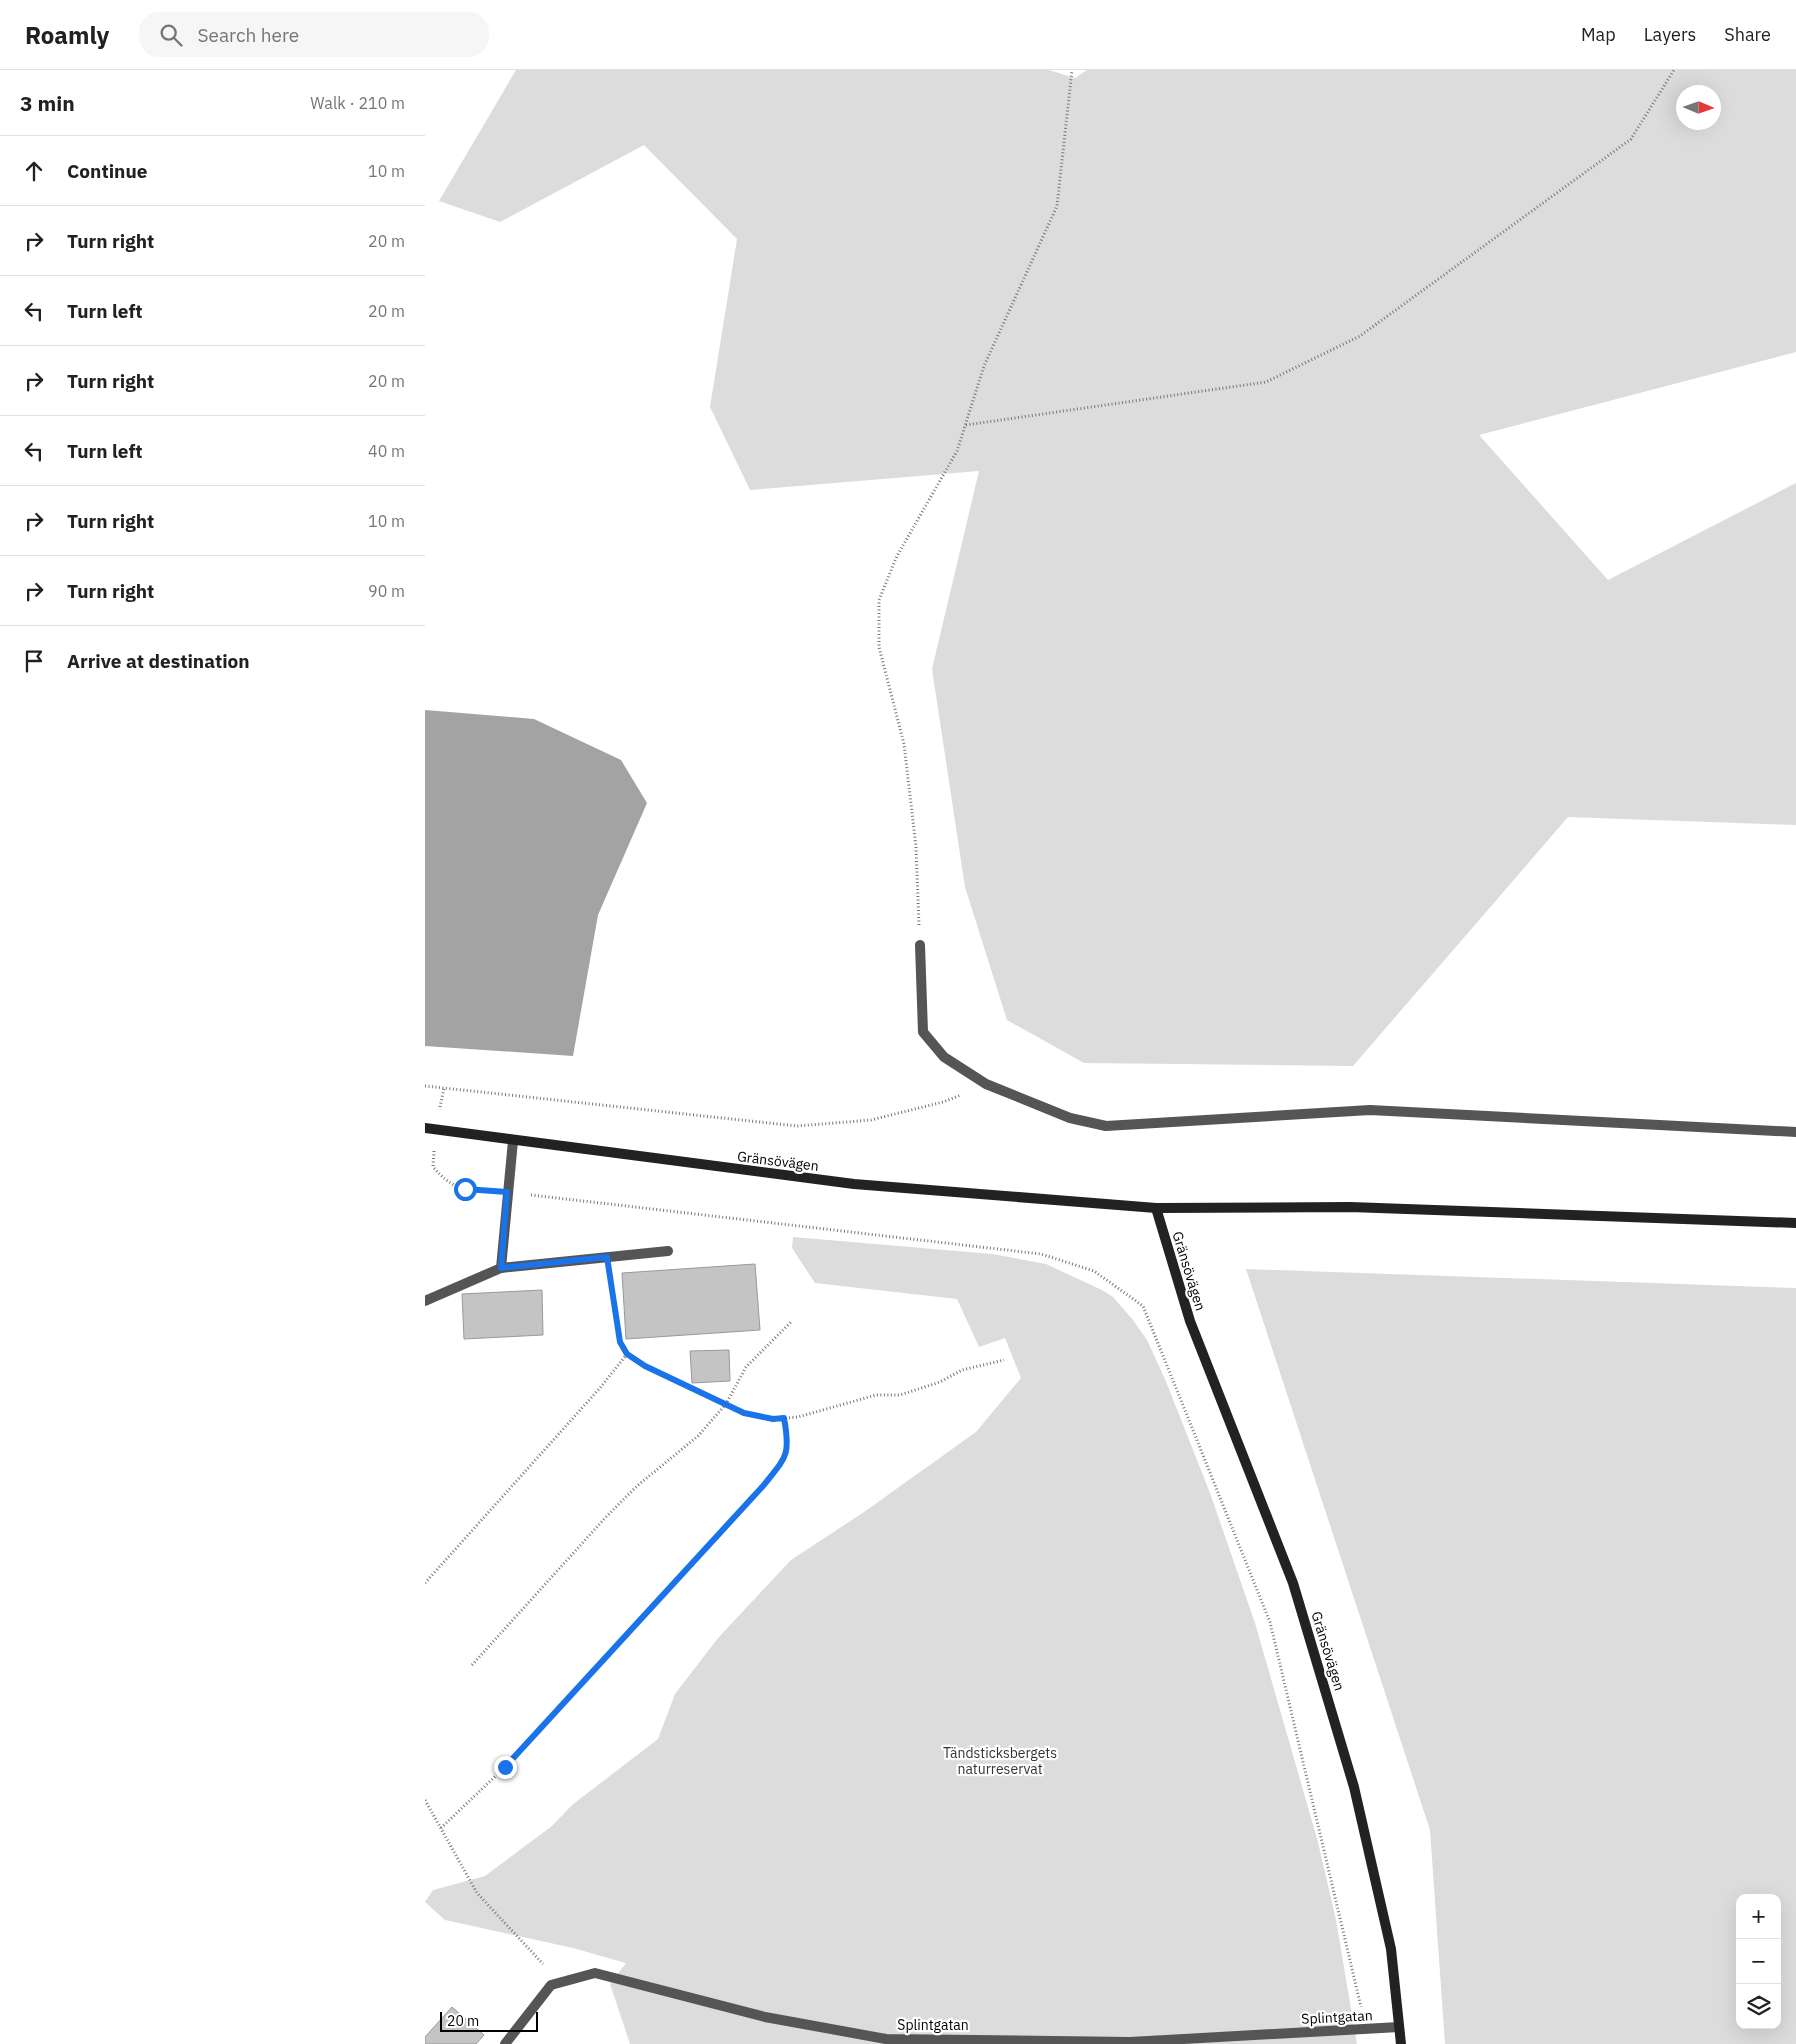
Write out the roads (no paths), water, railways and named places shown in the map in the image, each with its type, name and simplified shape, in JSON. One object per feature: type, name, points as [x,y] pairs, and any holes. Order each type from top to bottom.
[{"type":"street","points":[[920,945],[923,1032],[944,1056],[985,1084],[1070,1118],[1106,1126],[1370,1110],[1796,1132]]},
{"type":"street","name":"Gränsövägen","points":[[430,1129],[854,1184],[1156,1208],[1190,1321],[1293,1583],[1354,1787],[1391,1949],[1401,2044]]},
{"type":"street","points":[[501,1268],[513,1141]]},
{"type":"street","points":[[1156,1208],[1350,1206],[1796,1223]]},
{"type":"street","points":[[425,1301],[501,1268],[668,1251]]},
{"type":"street","name":"Splintgatan","points":[[505,2044],[551,1984],[595,1973],[765,2017],[885,2038],[1130,2042],[1399,2027]]},
{"type":"park label","name":"Tändsticksbergets naturreservat","points":[[1000,1762]]}]
